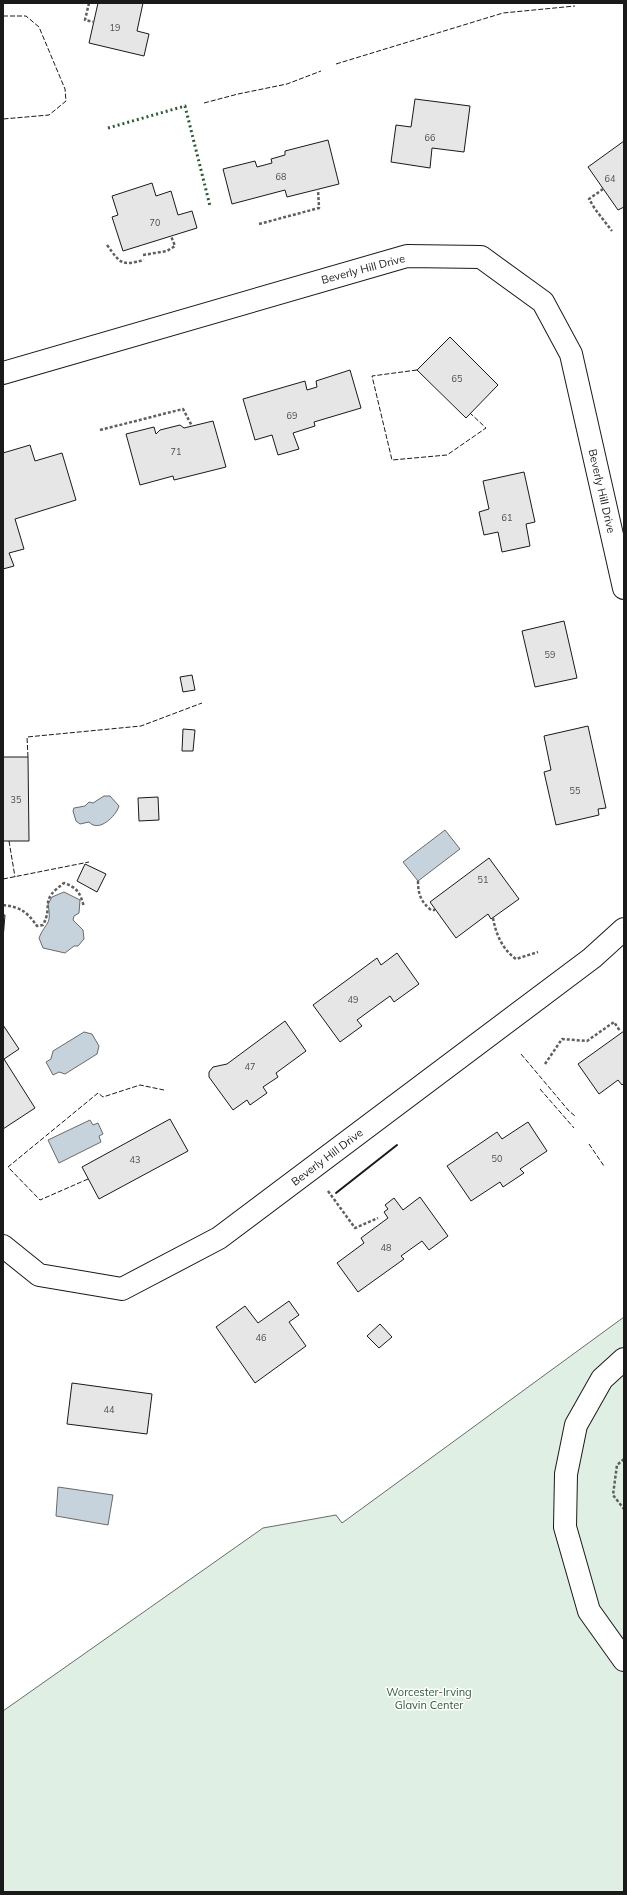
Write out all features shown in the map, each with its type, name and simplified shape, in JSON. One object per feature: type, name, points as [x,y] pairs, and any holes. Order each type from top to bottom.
[{"type":"street","name":"Beverly Hill Drive","points":[[3,373],[406,256],[481,257],[542,302],[571,354],[624,588]]},
{"type":"street","name":"Beverly Hill Drive","points":[[3,1246],[39,1275],[122,1289],[219,1238],[592,958],[624,929]]},
{"type":"street","points":[[624,1359],[602,1379],[576,1425],[566,1474],[565,1527],[589,1611],[624,1660]]},
{"type":"path","points":[[89,3],[85,20],[94,22]]},
{"type":"path","points":[[259,224],[319,208],[318,189]]},
{"type":"path","points":[[603,189],[590,199],[595,209],[612,231]]},
{"type":"path","points":[[143,255],[167,250],[175,246],[171,236]]},
{"type":"path","points":[[107,245],[121,262],[128,264],[144,260]]},
{"type":"path","points":[[100,430],[183,409],[192,426]]},
{"type":"path","points":[[418,882],[418,894],[424,905],[431,910],[435,910]]},
{"type":"path","points":[[3,905],[13,906],[28,914],[37,926],[43,926],[47,918],[48,898],[54,890],[64,883],[74,886],[81,895],[84,907]]},
{"type":"path","points":[[493,918],[495,930],[507,952],[516,959],[538,952]]},
{"type":"path","points":[[545,1064],[562,1039],[587,1041],[614,1022],[620,1030]]},
{"type":"path","points":[[328,1190],[356,1228],[378,1218]]},
{"type":"path","points":[[624,1459],[617,1465],[613,1495],[624,1509]]},
{"type":"green space","name":"Worcester-Irving Glavin Center","points":[[624,1317],[624,1892],[3,1892],[3,1711],[263,1528],[336,1515],[342,1523]]},
{"type":"shaded area","points":[[104,796],[110,796],[119,806],[107,822],[97,826],[89,822],[80,824],[76,821],[73,811],[74,808],[85,806],[89,802],[93,803]]},
{"type":"shaded area","points":[[445,830],[460,849],[418,881],[403,862]]},
{"type":"shaded area","points":[[64,892],[80,900],[79,913],[74,916],[73,920],[83,930],[84,939],[78,946],[74,946],[65,953],[43,948],[39,938],[49,920],[48,904],[52,897]]},
{"type":"shaded area","points":[[84,1032],[92,1034],[99,1046],[97,1054],[65,1074],[59,1072],[53,1075],[46,1062],[51,1059],[53,1051]]},
{"type":"shaded area","points":[[90,1120],[93,1125],[98,1123],[103,1134],[99,1136],[101,1142],[59,1163],[48,1140]]},
{"type":"shaded area","points":[[58,1487],[113,1495],[108,1525],[56,1516]]},
{"type":"building","points":[[98,3],[143,3],[137,31],[149,34],[144,56],[89,43]]},
{"type":"building","points":[[415,99],[470,106],[464,152],[432,148],[430,168],[391,162],[396,125],[411,127]]},
{"type":"building","points":[[328,140],[339,184],[287,197],[285,190],[232,204],[223,169],[255,161],[257,167],[272,163],[271,159],[285,155],[285,151]]},
{"type":"building","points":[[624,141],[624,207],[618,210],[588,167]]},
{"type":"building","points":[[152,183],[156,196],[171,191],[178,215],[192,211],[197,228],[123,251],[112,217],[118,215],[112,196]]},
{"type":"building","points":[[450,337],[498,385],[466,418],[417,370]]},
{"type":"building","points":[[350,370],[361,408],[314,422],[315,426],[293,433],[299,449],[278,455],[272,435],[255,440],[243,399],[305,381],[307,390],[317,387],[316,381]]},
{"type":"building","points":[[213,421],[226,467],[174,480],[173,476],[140,485],[126,434],[154,427],[156,434],[160,430],[180,425],[184,428]]},
{"type":"building","points":[[30,445],[35,461],[62,453],[76,500],[15,519],[24,549],[9,553],[14,566],[3,569],[3,453]]},
{"type":"building","points":[[524,472],[535,522],[526,524],[530,546],[502,552],[498,532],[484,535],[479,512],[489,509],[483,481]]},
{"type":"building","points":[[564,621],[577,678],[535,687],[522,631]]},
{"type":"building","points":[[192,675],[195,690],[183,692],[180,677]]},
{"type":"building","points":[[588,726],[606,808],[598,809],[599,815],[556,825],[544,772],[551,770],[544,736]]},
{"type":"building","points":[[183,729],[195,730],[193,751],[182,751]]},
{"type":"building","points":[[3,757],[28,757],[29,841],[3,841]]},
{"type":"building","points":[[158,797],[159,820],[139,821],[138,798]]},
{"type":"building","points":[[489,858],[519,899],[491,919],[488,914],[456,938],[430,902]]},
{"type":"building","points":[[85,864],[106,874],[97,892],[77,881]]},
{"type":"building","points":[[3,915],[5,915],[3,939]]},
{"type":"building","points":[[397,953],[419,984],[394,1002],[390,996],[357,1020],[362,1026],[340,1042],[313,1005],[377,958],[381,965]]},
{"type":"building","points":[[285,1021],[306,1051],[276,1073],[278,1077],[263,1087],[267,1093],[250,1105],[247,1100],[233,1110],[209,1077],[209,1072],[213,1067],[227,1064]]},
{"type":"building","points":[[3,1025],[19,1049],[4,1059],[35,1108],[3,1129]]},
{"type":"building","points":[[624,1031],[624,1083],[622,1085],[618,1080],[599,1094],[578,1064]]},
{"type":"building","points":[[170,1119],[188,1151],[99,1199],[82,1167]]},
{"type":"building","points":[[528,1122],[547,1151],[520,1169],[524,1173],[503,1187],[500,1182],[471,1201],[447,1166],[497,1132],[502,1139]]},
{"type":"building","points":[[420,1197],[448,1236],[429,1250],[422,1241],[401,1256],[404,1259],[358,1292],[337,1263],[364,1243],[361,1238],[388,1218],[384,1212],[388,1209],[385,1205],[394,1198],[403,1210]]},
{"type":"building","points":[[289,1301],[299,1315],[289,1322],[306,1346],[255,1383],[216,1327],[245,1306],[258,1323]]},
{"type":"building","points":[[380,1324],[392,1337],[379,1348],[367,1336]]},
{"type":"building","points":[[72,1383],[152,1394],[147,1434],[67,1424]]},
{"type":"hedge","points":[[108,128],[185,106],[210,206]]},
{"type":"fence","points":[[336,64],[503,13],[575,6]]},
{"type":"fence","points":[[3,16],[26,16],[39,27],[65,89],[66,101],[49,115],[3,119]]},
{"type":"fence","points":[[204,103],[287,84],[321,71]]},
{"type":"fence","points":[[417,370],[372,376],[392,460],[447,455],[486,428],[470,413]]},
{"type":"fence","points":[[28,757],[27,737],[141,726],[202,703]]},
{"type":"fence","points":[[9,841],[15,877]]},
{"type":"fence","points":[[3,879],[89,862]]},
{"type":"fence","points":[[521,1054],[569,1111],[575,1116]]},
{"type":"fence","points":[[88,1179],[40,1200],[8,1167],[98,1093],[103,1097],[140,1085],[164,1090]]},
{"type":"fence","points":[[540,1089],[574,1128]]},
{"type":"fence","points":[[589,1144],[604,1166]]},
{"type":"wall","points":[[336,1193],[397,1145]]}]
